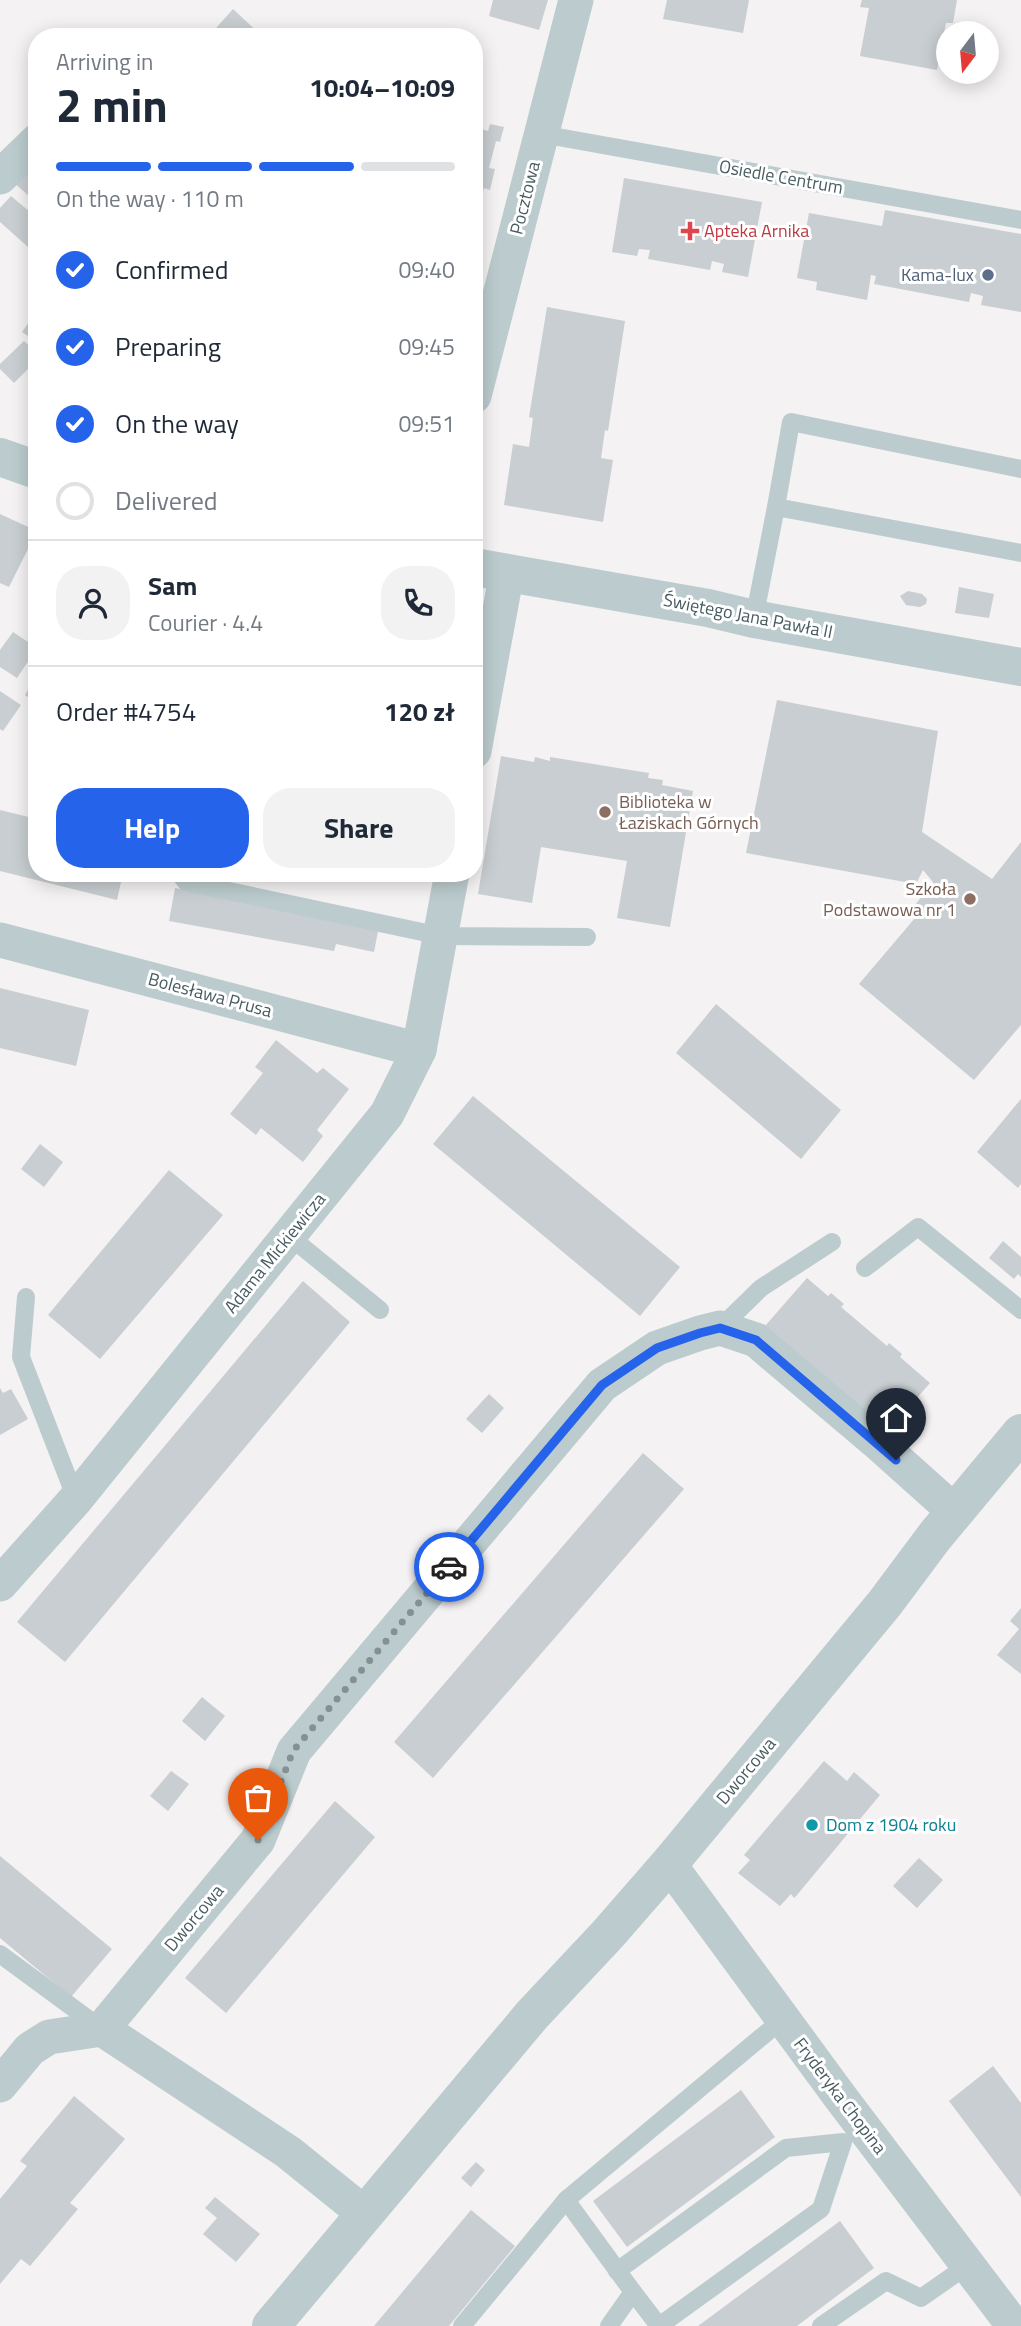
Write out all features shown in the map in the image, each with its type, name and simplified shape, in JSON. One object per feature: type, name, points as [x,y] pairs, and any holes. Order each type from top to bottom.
[{"type":"street","name":"Pocztowa","points":[[483,361],[576,0]]},
{"type":"street","points":[[0,177],[28,150]]},
{"type":"street","points":[[0,457],[28,467]]},
{"type":"street","points":[[483,649],[490,570]]},
{"type":"street","name":"Świętego Jana Pawła II","points":[[490,570],[1021,667]]},
{"type":"street","name":"Adama Mickiewicza","points":[[1,1581],[76,1499],[387,1114],[419,1050],[450,882]]},
{"type":"street","name":"Bolesława Prusa","points":[[0,940],[419,1050]]},
{"type":"street","points":[[720,1328],[756,1340],[879,1444],[955,1513]]},
{"type":"street","name":"Dworcowa","points":[[102,2029],[258,1840],[293,1751],[602,1385],[657,1348],[720,1328]]},
{"type":"street","name":"Dworcowa","points":[[271,2326],[532,2015],[608,1934],[668,1864],[885,1603],[1021,1433]]},
{"type":"street","name":"Fryderyka Chopina","points":[[668,1864],[783,2020],[853,2135],[1013,2312]]},
{"type":"street","points":[[0,2085],[30,2049],[49,2037],[102,2029],[288,2152],[365,2214]]},
{"type":"lane","name":"Osiedle Centrum","points":[[541,134],[1021,220]]},
{"type":"lane","points":[[754,619],[791,422],[1021,469]]},
{"type":"lane","points":[[776,507],[1021,553]]},
{"type":"lane","points":[[186,882],[441,936],[587,937]]},
{"type":"lane","points":[[865,1268],[918,1227],[1021,1310]]},
{"type":"lane","points":[[289,1236],[380,1310]]},
{"type":"lane","points":[[720,1328],[761,1288],[832,1242]]},
{"type":"lane","points":[[26,1297],[21,1357],[76,1499]]},
{"type":"lane","points":[[0,1954],[102,2029]]},
{"type":"lane","points":[[462,2326],[566,2200],[783,2020]]},
{"type":"lane","points":[[566,2200],[659,2326],[821,2209],[853,2135]]},
{"type":"lane","points":[[617,2271],[786,2148],[853,2135]]},
{"type":"lane","points":[[821,2326],[886,2281],[922,2298],[968,2265]]},
{"type":"lane","points":[[609,2326],[633,2292]]},
{"type":"building","points":[[493,0],[548,0],[539,30],[489,16]]},
{"type":"building","points":[[667,0],[749,0],[743,33],[663,19]]},
{"type":"building","points":[[862,0],[957,0],[953,21],[936,21],[936,70],[860,56],[869,8],[860,7]]},
{"type":"building","points":[[233,9],[253,28],[216,28]]},
{"type":"building","points":[[490,124],[504,127],[500,142],[496,141],[489,168],[495,169],[490,190],[484,188],[483,192],[483,130],[488,131]]},
{"type":"building","points":[[28,167],[28,195],[12,181]]},
{"type":"building","points":[[624,178],[762,202],[748,277],[722,272],[724,264],[712,261],[710,270],[648,259],[650,250],[639,249],[637,256],[612,252]]},
{"type":"building","points":[[11,196],[28,210],[28,247],[0,222],[0,208]]},
{"type":"building","points":[[885,210],[1021,234],[1021,312],[981,305],[983,296],[971,293],[969,302],[874,284],[876,276],[871,275],[867,300],[816,290],[817,282],[797,278],[809,213],[882,226]]},
{"type":"building","points":[[547,307],[625,321],[608,431],[605,430],[601,458],[613,460],[603,522],[504,505],[513,444],[529,447],[533,418],[529,417]]},
{"type":"building","points":[[28,324],[28,336],[22,332]]},
{"type":"building","points":[[24,341],[28,345],[28,369],[14,383],[0,369],[0,364]]},
{"type":"building","points":[[0,514],[28,527],[28,549],[9,587],[0,583]]},
{"type":"building","points":[[959,587],[994,594],[989,618],[955,613]]},
{"type":"building","points":[[908,591],[922,594],[927,599],[926,604],[920,607],[906,605],[900,596]]},
{"type":"building","points":[[13,632],[28,642],[28,662],[17,678],[0,667],[0,650]]},
{"type":"building","points":[[0,691],[21,705],[3,731],[0,729]]},
{"type":"building","name":"Szkoła Podstawowa nr 1","points":[[777,700],[938,731],[922,832],[992,879],[1021,842],[1021,1025],[974,1080],[859,984],[915,918],[908,914],[933,882],[923,870],[916,884],[746,853]]},
{"type":"building","points":[[501,756],[534,762],[535,757],[550,761],[550,757],[649,773],[648,778],[663,780],[662,785],[693,791],[670,927],[617,918],[627,861],[541,847],[532,903],[478,894],[480,882],[483,882],[483,864]]},
{"type":"building","points":[[0,810],[28,817],[28,878],[0,871]]},
{"type":"building","points":[[44,882],[121,882],[117,900]]},
{"type":"building","points":[[175,888],[379,926],[374,952],[336,944],[334,951],[169,921]]},
{"type":"building","points":[[0,988],[89,1010],[76,1066],[0,1048]]},
{"type":"building","points":[[716,1004],[841,1110],[801,1159],[676,1053]]},
{"type":"building","points":[[276,1040],[317,1073],[323,1068],[349,1089],[317,1130],[323,1136],[303,1162],[261,1128],[256,1135],[230,1114],[263,1073],[255,1067]]},
{"type":"building","points":[[473,1096],[680,1267],[640,1316],[433,1144]]},
{"type":"building","points":[[1021,1099],[1021,1184],[1018,1188],[977,1152]]},
{"type":"building","points":[[40,1144],[63,1162],[44,1187],[21,1169]]},
{"type":"building","points":[[169,1170],[223,1215],[100,1359],[48,1315]]},
{"type":"building","points":[[1003,1241],[1021,1257],[1021,1277],[1018,1274],[1014,1279],[989,1258]]},
{"type":"building","points":[[807,1278],[828,1296],[831,1293],[844,1304],[841,1307],[887,1346],[889,1343],[902,1354],[900,1357],[930,1383],[888,1431],[765,1326]]},
{"type":"building","points":[[303,1281],[350,1322],[65,1662],[17,1622]]},
{"type":"building","points":[[0,1388],[3,1393],[11,1389],[28,1419],[0,1435]]},
{"type":"building","points":[[489,1394],[504,1408],[482,1433],[466,1419]]},
{"type":"building","points":[[643,1453],[684,1489],[433,1778],[394,1742]]},
{"type":"building","points":[[1021,1608],[1021,1674],[997,1655],[1019,1629],[1010,1621]]},
{"type":"building","points":[[202,1697],[225,1716],[205,1741],[182,1721]]},
{"type":"building","name":"Dom z 1904 roku","points":[[824,1761],[847,1781],[854,1772],[880,1795],[797,1895],[794,1898],[791,1894],[780,1906],[738,1873],[750,1860],[744,1855]]},
{"type":"building","points":[[171,1771],[189,1784],[168,1811],[150,1796]]},
{"type":"building","points":[[335,1801],[375,1837],[226,2013],[185,1978]]},
{"type":"building","points":[[0,1856],[112,1949],[71,1997],[0,1938]]},
{"type":"building","points":[[919,1858],[943,1880],[917,1908],[893,1886]]},
{"type":"building","points":[[993,2066],[1021,2103],[1021,2197],[949,2101]]},
{"type":"building","points":[[741,2090],[775,2137],[627,2247],[593,2201]]},
{"type":"building","points":[[74,2096],[125,2139],[70,2203],[78,2209],[30,2266],[21,2259],[0,2284],[0,2199],[27,2166],[20,2161]]},
{"type":"building","points":[[476,2162],[485,2170],[471,2187],[461,2178]]},
{"type":"building","points":[[215,2197],[260,2234],[236,2262],[203,2234],[217,2218],[205,2208]]},
{"type":"building","points":[[471,2210],[515,2246],[449,2326],[374,2326]]},
{"type":"building","points":[[840,2221],[874,2268],[797,2326],[698,2326]]},
{"type":"way so far","points":[[258,1840],[293,1751],[449,1567]]},
{"type":"place","name":"Apteka Arnika","points":[[690,231]]},
{"type":"place","name":"Kama-lux","points":[[988,275]]},
{"type":"place","name":"Biblioteka w Łaziskach Górnych","points":[[605,812]]},
{"type":"place","name":"Szkoła Podstawowa nr 1","points":[[970,899]]},
{"type":"place","name":"Dom z 1904 roku","points":[[812,1825]]},
{"type":"route","points":[[449,1567],[602,1385],[657,1348],[720,1328],[756,1340],[896,1460]]}]
